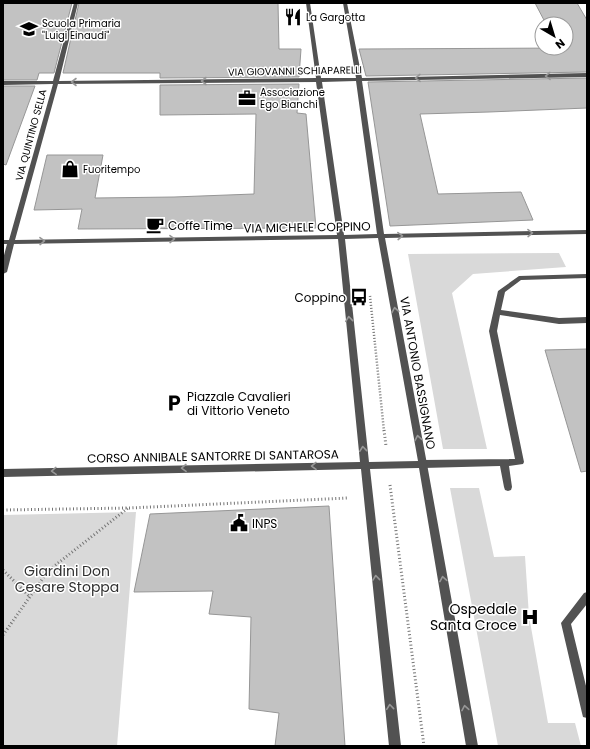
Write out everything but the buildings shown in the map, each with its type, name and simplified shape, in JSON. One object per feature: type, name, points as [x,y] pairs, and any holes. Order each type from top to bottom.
[{"type":"street","name":"VIA QUINTINO SELLA","points":[[3,272],[56,82],[76,3]]},
{"type":"street","points":[[308,3],[340,237],[394,746]]},
{"type":"street","name":"VIA ANTONIO BASSIGNANO","points":[[345,3],[359,80],[381,236],[423,464],[472,746]]},
{"type":"street","name":"VIA GIOVANNI SCHIAPARELLI","points":[[3,83],[359,80],[587,75]]},
{"type":"street","name":"VIA MICHELE COPPINO","points":[[3,242],[587,232]]},
{"type":"street","points":[[587,276],[519,278],[502,291],[497,312],[559,321],[587,320]]},
{"type":"street","name":"CORSO ANNIBALE SANTORRE DI SANTAROSA","points":[[3,473],[520,462],[493,331],[497,312]]},
{"type":"street","points":[[504,463],[508,487]]},
{"type":"street","points":[[587,596],[566,623],[587,712]]},
{"type":"path","points":[[370,292],[388,464],[424,746]]},
{"type":"path","points":[[3,510],[129,508],[368,497]]},
{"type":"path","points":[[3,635],[48,571],[129,508]]},
{"type":"path","points":[[3,570],[30,597]]},
{"type":"green space","points":[[559,253],[566,267],[473,274],[452,293],[487,449],[443,449],[408,254]]},
{"type":"green space","points":[[450,488],[479,488],[494,557],[525,556],[529,616],[548,723],[575,723],[581,746],[498,746]]},
{"type":"green space","name":"Giardini Don Cesare Stoppa","points":[[136,512],[117,746],[3,746],[3,515]]},
{"type":"place","name":"La Gargotta","points":[[293,17]]},
{"type":"place","name":"Scuola Primaria \"Luigi Einaudi\"","points":[[29,29]]},
{"type":"place","name":"Associazione Ego Bianchi","points":[[247,98]]},
{"type":"place","name":"Fuoritempo","points":[[70,169]]},
{"type":"place","name":"Coffe Time","points":[[155,225]]},
{"type":"place","name":"Coppino","points":[[359,297]]},
{"type":"place","name":"Piazzale Cavalieri di Vittorio Veneto","points":[[174,403]]},
{"type":"place","name":"INPS","points":[[239,523]]},
{"type":"place","name":"Ospedale Santa Croce","points":[[530,617]]}]
